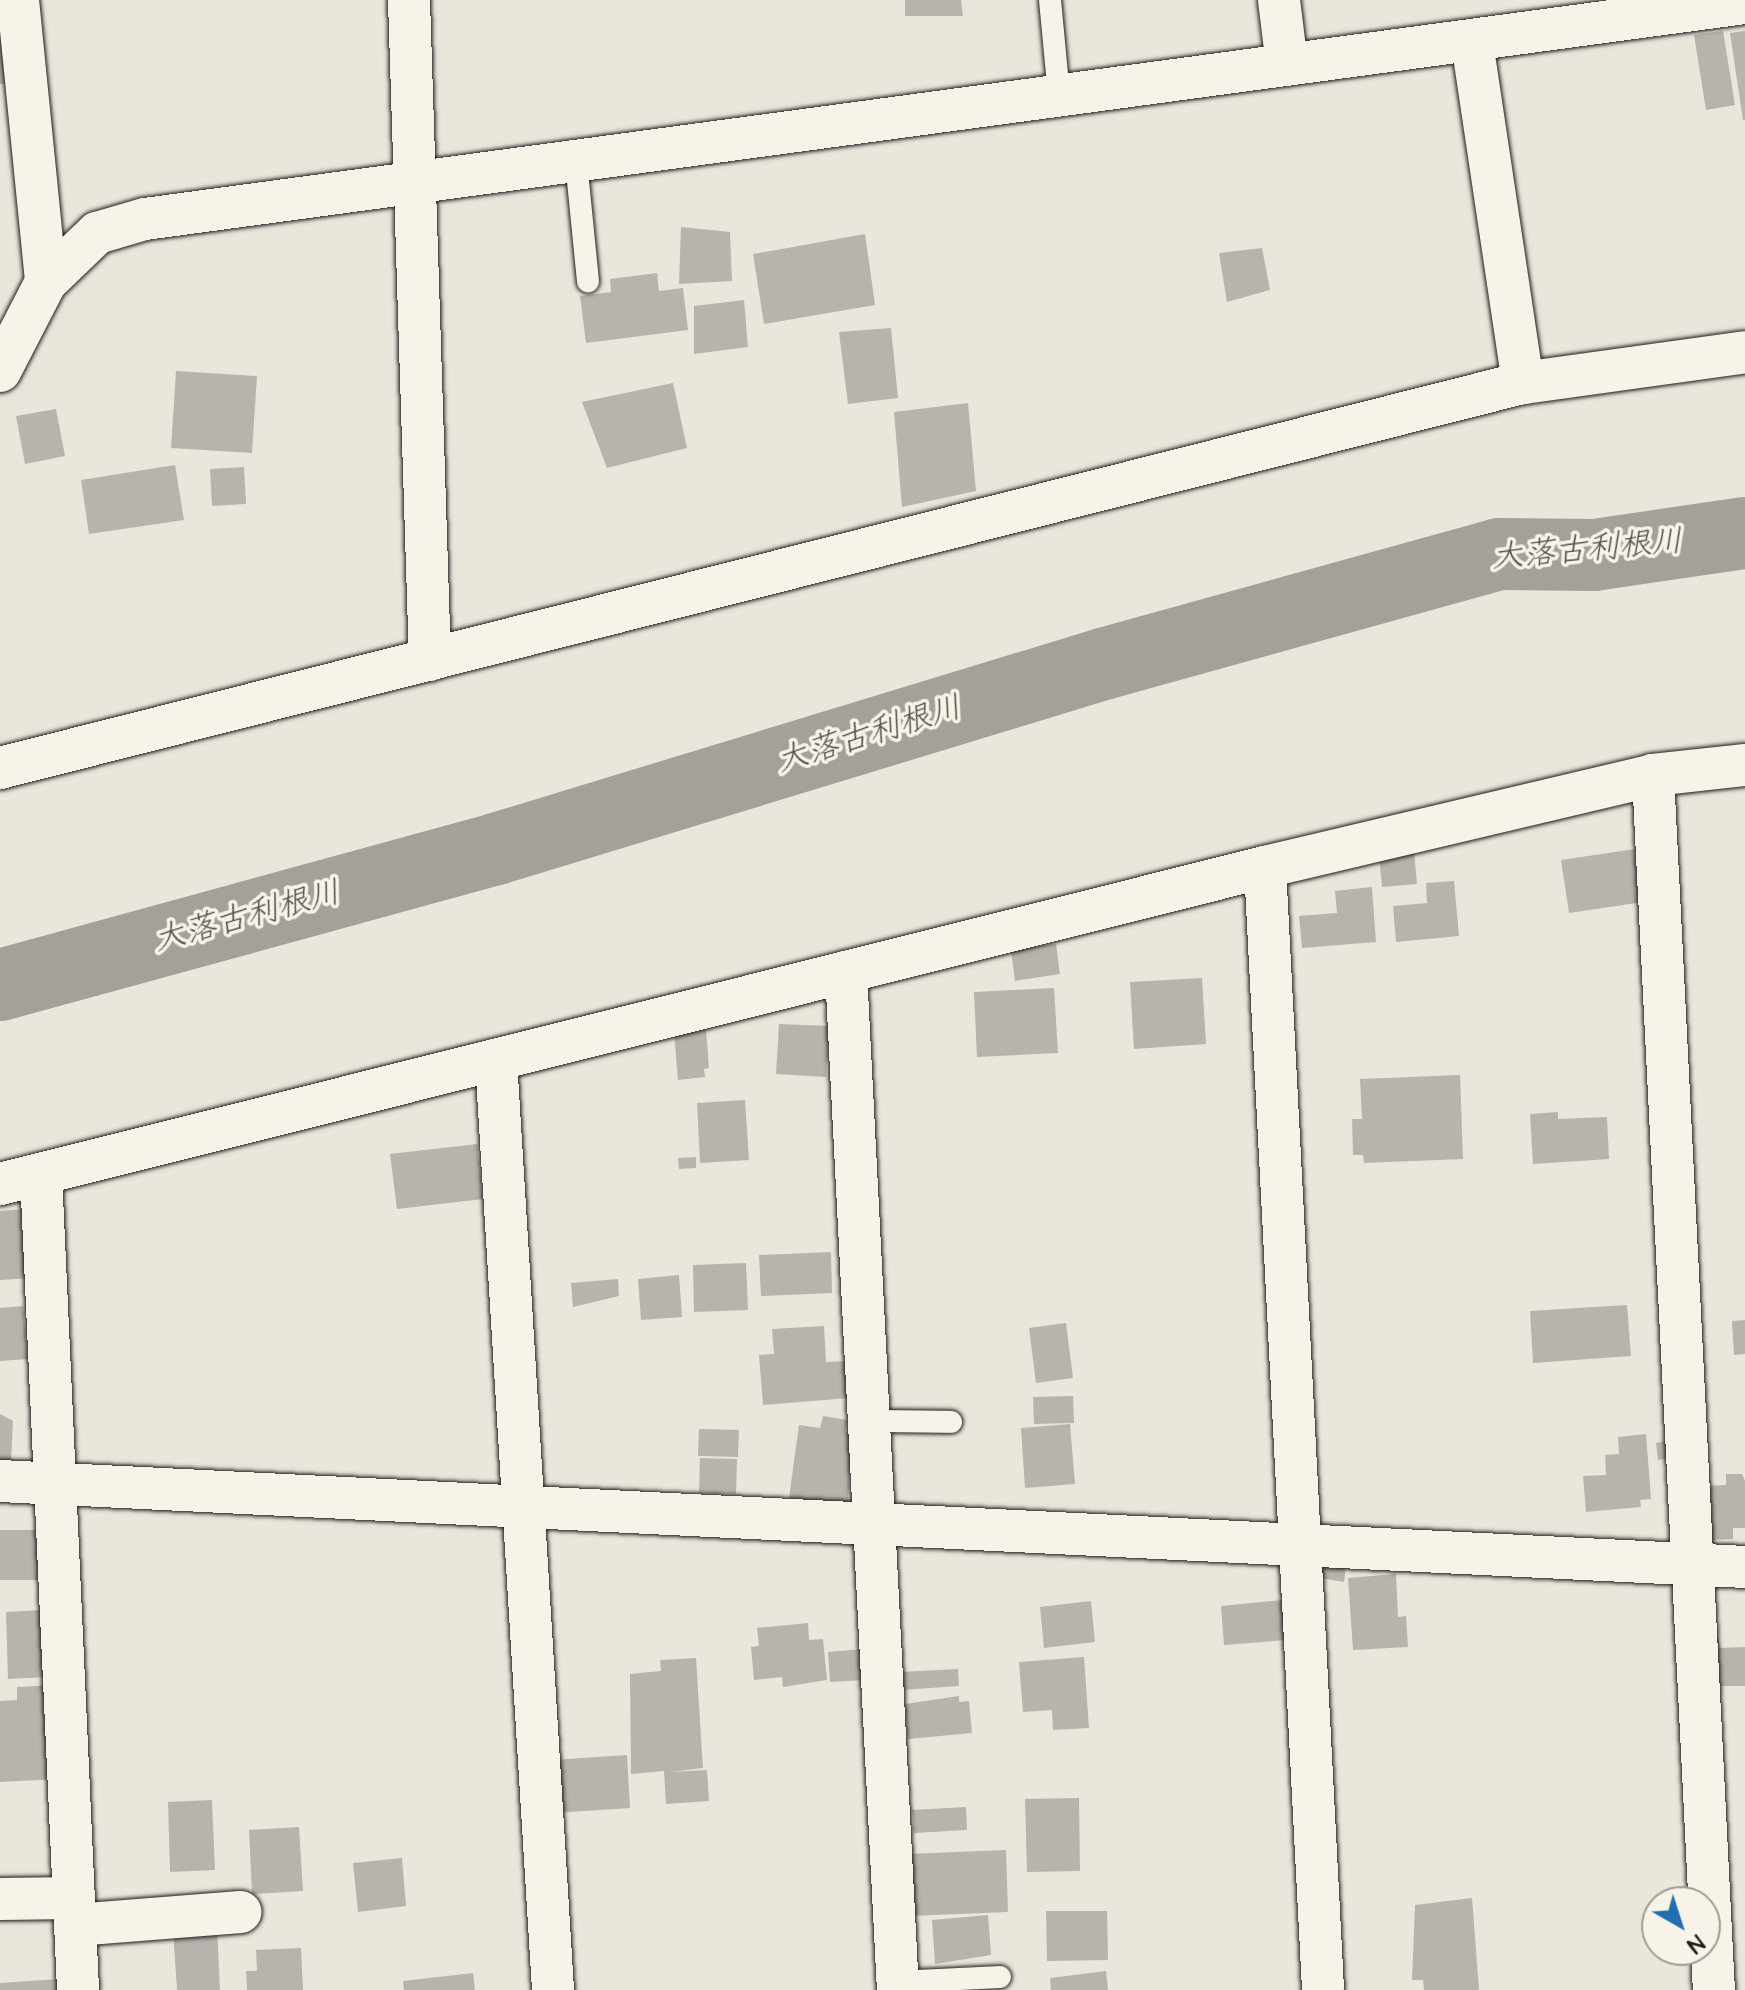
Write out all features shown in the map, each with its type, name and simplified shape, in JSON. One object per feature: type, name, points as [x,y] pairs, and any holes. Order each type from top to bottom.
[{"type":"street","points":[[18,0],[46,282]]},
{"type":"street","points":[[409,0],[411,183],[430,660]]},
{"type":"street","points":[[1279,0],[1287,65]]},
{"type":"street","points":[[0,371],[46,282],[97,233],[145,219],[1745,3]]},
{"type":"street","points":[[1472,42],[1523,383]]},
{"type":"street","points":[[0,768],[1523,383],[1745,352]]},
{"type":"street","points":[[0,1184],[1265,867],[1653,775],[1745,765]]},
{"type":"street","points":[[1653,775],[1714,1990]]},
{"type":"street","points":[[1265,867],[1323,1990]]},
{"type":"street","points":[[846,972],[897,1986]]},
{"type":"street","points":[[496,1060],[553,1990]]},
{"type":"street","points":[[41,1174],[78,1990]]},
{"type":"street","points":[[0,1481],[1745,1567]]},
{"type":"street","points":[[0,1899],[74,1912],[240,1912]]},
{"type":"lane","points":[[1050,0],[1059,96]]},
{"type":"lane","points":[[576,161],[588,281]]},
{"type":"lane","points":[[870,1421],[951,1422]]},
{"type":"lane","points":[[897,1986],[1000,1977]]},
{"type":"building","points":[[905,0],[961,0],[963,16],[905,16]]},
{"type":"building","points":[[0,9],[10,83],[0,84]]},
{"type":"building","points":[[1723,31],[1735,105],[1706,110],[1694,35]]},
{"type":"building","points":[[1745,31],[1745,120],[1743,120],[1730,33]]},
{"type":"building","points":[[681,227],[730,232],[732,281],[679,284]]},
{"type":"building","points":[[865,234],[875,305],[764,324],[753,254]]},
{"type":"building","points":[[1262,248],[1270,290],[1227,302],[1219,253]]},
{"type":"building","points":[[657,273],[659,291],[683,288],[688,330],[586,343],[580,296],[611,292],[610,279]]},
{"type":"building","points":[[744,300],[748,347],[694,354],[694,306]]},
{"type":"building","points":[[891,328],[898,398],[848,404],[839,332]]},
{"type":"building","points":[[176,371],[257,376],[252,453],[171,448]]},
{"type":"building","points":[[673,383],[687,448],[607,468],[582,402]]},
{"type":"building","points":[[968,403],[976,491],[902,507],[894,412]]},
{"type":"building","points":[[56,409],[65,456],[25,464],[16,416]]},
{"type":"building","points":[[175,465],[184,520],[89,534],[81,480]]},
{"type":"building","points":[[244,467],[246,504],[212,506],[210,469]]},
{"type":"building","points":[[1635,849],[1643,902],[1569,913],[1561,860]]},
{"type":"building","points":[[1414,851],[1417,884],[1382,887],[1379,853]]},
{"type":"building","points":[[1454,881],[1459,936],[1396,942],[1393,906],[1427,903],[1426,883]]},
{"type":"building","points":[[1372,887],[1376,942],[1302,948],[1299,916],[1337,913],[1335,891]]},
{"type":"building","points":[[1056,944],[1060,974],[1015,981],[1011,950]]},
{"type":"building","points":[[1202,978],[1206,1044],[1134,1049],[1130,982]]},
{"type":"building","points":[[1054,988],[1058,1053],[977,1057],[974,992]]},
{"type":"building","points":[[779,1024],[829,1026],[826,1077],[776,1074]]},
{"type":"building","points":[[706,1029],[709,1068],[704,1069],[705,1077],[678,1080],[674,1032]]},
{"type":"building","points":[[1460,1075],[1463,1159],[1364,1163],[1363,1155],[1353,1155],[1352,1119],[1362,1119],[1360,1079]]},
{"type":"building","points":[[745,1100],[749,1160],[700,1163],[697,1103]]},
{"type":"building","points":[[1558,1112],[1558,1119],[1607,1117],[1609,1159],[1533,1164],[1530,1114]]},
{"type":"building","points":[[477,1144],[483,1199],[397,1209],[390,1154]]},
{"type":"building","points":[[696,1157],[696,1168],[679,1169],[678,1158]]},
{"type":"building","points":[[26,1209],[30,1278],[0,1280],[0,1211]]},
{"type":"building","points":[[831,1252],[832,1293],[761,1296],[759,1255]]},
{"type":"building","points":[[746,1263],[748,1310],[694,1312],[693,1265]]},
{"type":"building","points":[[679,1275],[682,1317],[641,1320],[638,1279]]},
{"type":"building","points":[[618,1279],[619,1296],[573,1307],[571,1283]]},
{"type":"building","points":[[1627,1305],[1631,1356],[1533,1363],[1530,1311]]},
{"type":"building","points":[[23,1306],[28,1359],[0,1361],[0,1308]]},
{"type":"building","points":[[1745,1320],[1745,1354],[1734,1355],[1732,1321]]},
{"type":"building","points":[[1066,1323],[1073,1378],[1036,1383],[1029,1328]]},
{"type":"building","points":[[824,1326],[826,1362],[846,1361],[849,1398],[763,1405],[759,1355],[774,1354],[772,1329]]},
{"type":"building","points":[[1073,1396],[1074,1423],[1034,1424],[1033,1397]]},
{"type":"building","points":[[0,1414],[13,1421],[11,1461],[0,1460]]},
{"type":"building","points":[[823,1416],[847,1420],[845,1432],[851,1433],[848,1506],[789,1498],[799,1425],[820,1428]]},
{"type":"building","points":[[1070,1424],[1075,1484],[1025,1488],[1021,1428]]},
{"type":"building","points":[[699,1429],[739,1430],[738,1457],[698,1456]]},
{"type":"building","points":[[1646,1434],[1651,1499],[1640,1500],[1641,1507],[1586,1512],[1583,1476],[1606,1475],[1605,1455],[1619,1454],[1618,1437]]},
{"type":"building","points":[[1668,1441],[1670,1458],[1658,1460],[1656,1443]]},
{"type":"building","points":[[700,1458],[737,1459],[736,1494],[699,1493]]},
{"type":"building","points":[[1726,1474],[1742,1474],[1745,1481],[1745,1528],[1733,1528],[1733,1539],[1708,1540],[1706,1486],[1726,1485]]},
{"type":"building","points":[[0,1530],[41,1530],[41,1580],[0,1580]]},
{"type":"building","points":[[1323,1563],[1346,1565],[1344,1582],[1321,1578]]},
{"type":"building","points":[[1396,1574],[1398,1617],[1406,1616],[1408,1647],[1353,1650],[1348,1578]]},
{"type":"building","points":[[1283,1600],[1286,1640],[1224,1645],[1221,1606]]},
{"type":"building","points":[[1091,1601],[1095,1642],[1044,1648],[1040,1607]]},
{"type":"building","points":[[43,1610],[46,1677],[8,1679],[6,1612]]},
{"type":"building","points":[[808,1623],[809,1640],[823,1639],[827,1680],[783,1687],[782,1677],[754,1680],[751,1647],[759,1646],[757,1628]]},
{"type":"building","points":[[1712,1638],[1719,1638],[1719,1648],[1745,1647],[1745,1686],[1712,1686]]},
{"type":"building","points":[[864,1649],[866,1680],[830,1682],[828,1652]]},
{"type":"building","points":[[1084,1657],[1089,1728],[1053,1730],[1052,1710],[1023,1712],[1019,1662]]},
{"type":"building","points":[[696,1658],[703,1768],[671,1772],[707,1770],[709,1801],[666,1804],[664,1771],[631,1774],[630,1674],[661,1671],[660,1660]]},
{"type":"building","points":[[958,1669],[959,1686],[901,1690],[900,1672]]},
{"type":"building","points":[[55,1685],[58,1779],[0,1782],[0,1701],[17,1700],[17,1687]]},
{"type":"building","points":[[959,1696],[959,1702],[969,1701],[972,1733],[908,1739],[905,1704]]},
{"type":"building","points":[[627,1755],[630,1808],[555,1813],[552,1760]]},
{"type":"building","points":[[1079,1798],[1080,1871],[1027,1872],[1025,1799]]},
{"type":"building","points":[[212,1800],[215,1870],[170,1872],[168,1802]]},
{"type":"building","points":[[966,1807],[967,1830],[914,1833],[912,1810]]},
{"type":"building","points":[[299,1827],[303,1891],[252,1894],[249,1830]]},
{"type":"building","points":[[1006,1850],[1008,1912],[909,1916],[906,1854]]},
{"type":"building","points":[[402,1858],[406,1906],[358,1912],[353,1863]]},
{"type":"building","points":[[1472,1898],[1479,1990],[1424,1990],[1423,1980],[1412,1980],[1415,1905]]},
{"type":"building","points":[[1046,1911],[1107,1911],[1108,1960],[1047,1961]]},
{"type":"building","points":[[988,1915],[991,1955],[935,1964],[932,1920]]},
{"type":"building","points":[[217,1927],[220,1990],[177,1990],[173,1930]]},
{"type":"building","points":[[301,1948],[303,1990],[247,1990],[246,1971],[257,1971],[256,1950]]},
{"type":"building","points":[[1106,1971],[1108,1990],[1051,1990],[1050,1978]]},
{"type":"building","points":[[473,1973],[475,1990],[404,1990],[403,1981]]},
{"type":"building","points":[[60,1979],[61,1990],[0,1990],[0,1983]]},
{"type":"waterway","name":"大落古利根川","points":[[0,985],[496,849],[1103,664],[1499,554],[1594,555],[1745,533]]}]
